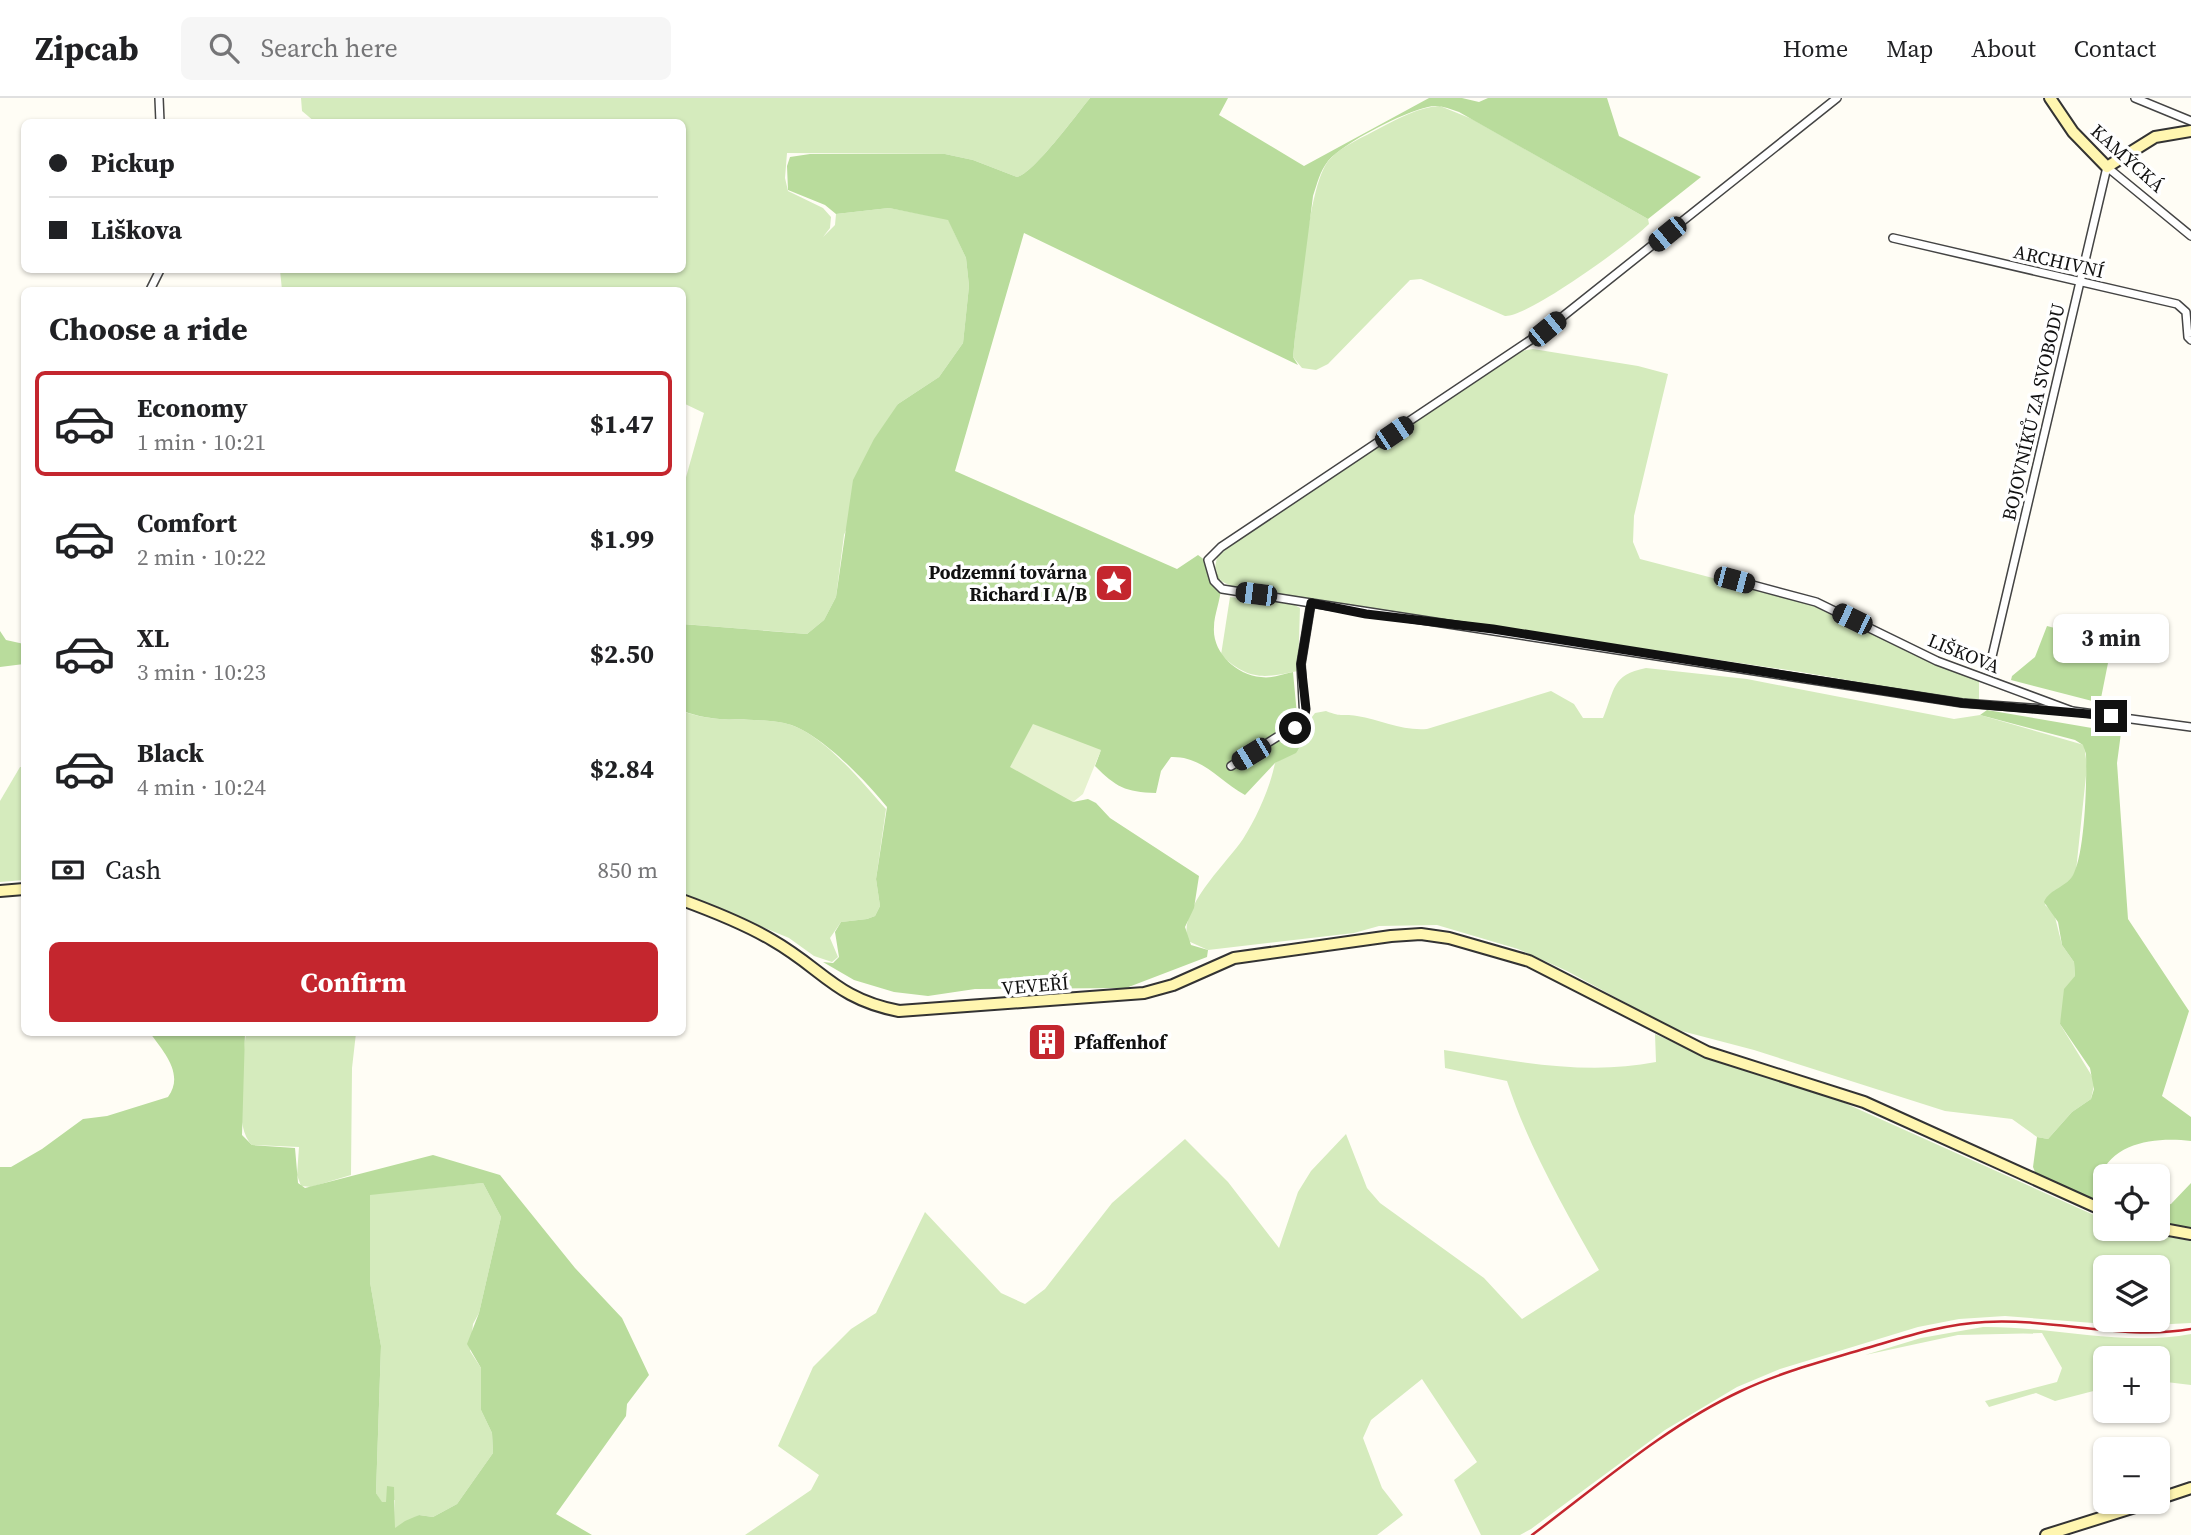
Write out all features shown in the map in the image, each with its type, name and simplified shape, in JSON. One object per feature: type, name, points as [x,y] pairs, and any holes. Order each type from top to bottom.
[{"type":"street","points":[[159,98],[160,119]]},
{"type":"street","points":[[1837,98],[1547,329],[1221,547],[1208,560],[1214,581],[1222,589],[1366,614],[1493,629],[1962,703],[2072,711]]},
{"type":"street","name":"KAMÝCKÁ","points":[[2050,98],[2073,132],[2107,167],[2191,236]]},
{"type":"street","points":[[2134,98],[2191,121]]},
{"type":"street","points":[[2107,167],[2155,137],[2191,131]]},
{"type":"street","name":"BOJOVNÍKŮ ZA SVOBODU","points":[[1990,665],[2107,167]]},
{"type":"street","name":"ARCHIVNÍ","points":[[1893,238],[2176,304],[2186,312],[2191,340]]},
{"type":"street","name":"LIŠKOVA","points":[[1734,580],[1816,603],[1937,661],[2072,711],[2191,727]]},
{"type":"street","points":[[1231,766],[1304,720],[1301,664],[1311,603]]},
{"type":"street","points":[[0,891],[21,890]]},
{"type":"street","name":"VEVEŘÍ","points":[[686,902],[773,940],[837,989],[871,1006],[885,1009],[912,1010],[1144,993],[1186,979],[1234,958],[1363,938],[1421,934],[1488,947],[1529,961],[1707,1052],[1864,1102],[2093,1206]]},
{"type":"street","points":[[2170,1230],[2191,1234]]},
{"type":"street","points":[[2170,1495],[2191,1488]]},
{"type":"street","points":[[2046,1535],[2113,1514]]},
{"type":"green space","points":[[301,98],[1090,98],[1044,155],[1017,177],[973,160],[945,154],[787,153],[785,178],[788,191],[823,208],[831,217],[830,228],[823,237],[835,225],[836,214],[889,208],[948,219],[966,258],[969,286],[963,343],[939,377],[898,404],[844,535],[836,597],[824,620],[807,634],[686,624],[686,477],[704,413],[686,404],[686,287],[282,287],[280,273],[686,273],[686,119],[311,119],[302,111]]},
{"type":"green space","points":[[1090,98],[1228,98],[1219,115],[1304,166],[1429,98],[1462,98],[1479,102],[1488,98],[1607,98],[1619,136],[1701,177],[1648,219],[1459,112],[1432,106],[1390,122],[1360,137],[1336,154],[1325,165],[1319,178],[1313,196],[1295,337],[1293,357],[1298,365],[1024,233],[955,471],[1177,569],[1198,555],[1208,563],[1216,571],[1221,584],[1214,636],[1221,653],[1235,667],[1252,675],[1269,677],[1293,672],[1300,747],[1296,753],[1275,763],[1245,795],[1202,765],[1171,757],[1161,771],[1156,793],[1129,790],[1115,784],[1095,766],[1101,750],[1073,802],[1088,799],[1096,803],[1110,818],[1199,876],[1194,908],[1185,927],[1191,945],[1208,950],[1207,957],[1126,988],[975,989],[928,996],[894,992],[854,980],[823,962],[833,963],[839,957],[835,932],[841,922],[875,916],[880,906],[876,879],[887,807],[840,758],[811,735],[797,728],[771,721],[709,718],[686,712],[686,624],[807,634],[824,620],[836,597],[853,480],[874,439],[898,404],[939,377],[963,343],[969,286],[966,258],[948,220],[889,208],[836,214],[825,205],[788,190],[787,166],[790,157],[810,154],[945,154],[973,160],[1017,177],[1044,155]]},
{"type":"green space","points":[[1440,106],[1472,119],[1648,219],[1649,224],[1622,247],[1555,293],[1517,313],[1505,316],[1421,279],[1410,280],[1328,364],[1316,370],[1302,368],[1293,357],[1295,337],[1302,270],[1322,171],[1335,154],[1354,142],[1394,120],[1424,108]]},
{"type":"green space","points":[[1533,349],[1638,366],[1668,374],[1634,516],[1633,542],[1640,559],[1813,604],[1979,679],[1979,699],[1961,700],[1801,672],[1235,588],[1221,581],[1215,568],[1217,557],[1237,540],[1521,351]]},
{"type":"green space","points":[[1230,597],[1293,604],[1300,608],[1298,671],[1257,675],[1240,669],[1221,655]]},
{"type":"green space","points":[[2047,626],[2112,643],[2100,703],[2011,680],[2012,676],[2035,657]]},
{"type":"green space","points":[[0,631],[6,640],[21,643],[21,664],[0,667]]},
{"type":"green space","points":[[1646,668],[1747,679],[1954,719],[1980,715],[2084,745],[2087,766],[2076,871],[2045,905],[2054,913],[2062,945],[2074,962],[2075,976],[2060,1024],[2095,1081],[2091,1099],[2072,1112],[2048,1139],[2037,1137],[2012,1119],[1945,1111],[1754,1050],[1674,1029],[1567,971],[1518,949],[1437,925],[1379,926],[1354,933],[1208,950],[1188,941],[1187,928],[1196,901],[1243,839],[1258,812],[1275,763],[1299,749],[1302,730],[1315,713],[1326,711],[1392,725],[1427,729],[1551,691],[1574,704],[1583,718],[1603,718],[1620,680]]},
{"type":"green space","points":[[1987,710],[2121,733],[2117,763],[2128,919],[2189,1011],[2162,1096],[2191,1117],[2191,1141],[2165,1140],[2138,1144],[2115,1156],[2107,1164],[2093,1164],[2093,1199],[2037,1177],[2033,1167],[2037,1137],[2048,1139],[2072,1112],[2091,1099],[2094,1089],[2090,1068],[2060,1024],[2064,989],[2075,976],[2074,962],[2062,945],[2058,922],[2044,902],[2071,878],[2078,862],[2084,815],[2086,754],[2083,745],[2075,740],[1980,715]]},
{"type":"green space","points":[[686,712],[709,718],[771,721],[798,728],[840,758],[886,809],[876,879],[880,906],[875,916],[841,922],[830,938],[838,957],[832,962],[814,956],[789,938],[686,895]]},
{"type":"green space","points":[[1033,724],[1101,750],[1083,794],[1073,802],[1010,767]]},
{"type":"green space","points":[[21,767],[21,880],[0,882],[0,801]]},
{"type":"green space","points":[[1655,1034],[1720,1063],[1829,1096],[2093,1215],[2093,1241],[2170,1241],[2170,1237],[2191,1241],[2191,1323],[2170,1324],[2170,1255],[2093,1255],[2093,1323],[2005,1316],[1959,1319],[1918,1327],[1780,1369],[1737,1387],[1665,1430],[1520,1535],[1481,1535],[1454,1480],[1477,1462],[1422,1379],[1371,1420],[1363,1438],[1382,1488],[1403,1515],[1377,1535],[745,1535],[811,1490],[819,1475],[778,1446],[813,1367],[851,1329],[876,1313],[925,1212],[1001,1293],[1025,1304],[1045,1289],[1112,1203],[1185,1139],[1228,1182],[1279,1248],[1298,1192],[1311,1171],[1346,1134],[1367,1188],[1380,1203],[1484,1278],[1522,1319],[1599,1270],[1536,1154],[1507,1081],[1445,1068],[1444,1050],[1550,1065],[1603,1068],[1656,1062]]},
{"type":"green space","points":[[152,1036],[245,1036],[242,1135],[252,1145],[295,1148],[298,1183],[305,1188],[433,1155],[500,1175],[575,1268],[622,1318],[649,1375],[627,1404],[626,1416],[556,1514],[592,1535],[0,1535],[0,1167],[11,1167],[42,1149],[83,1119],[107,1116],[168,1097],[174,1080],[166,1055]],"holes":[[[483,1183],[501,1217],[479,1313],[467,1344],[481,1368],[481,1410],[492,1433],[493,1453],[457,1504],[433,1517],[419,1515],[395,1528],[394,1487],[387,1486],[386,1502],[382,1502],[376,1493],[381,1346],[370,1282],[370,1195]]]},
{"type":"green space","points":[[246,1036],[356,1036],[352,1068],[351,1175],[311,1187],[301,1186],[297,1175],[299,1147],[252,1145],[242,1123],[241,1075]]},
{"type":"green space","points":[[483,1183],[501,1217],[479,1313],[473,1324],[470,1351],[481,1368],[481,1410],[492,1433],[493,1453],[457,1504],[433,1517],[419,1515],[394,1529],[395,1500],[382,1503],[376,1493],[381,1346],[370,1282],[370,1194]]},
{"type":"green space","points":[[2191,1183],[2191,1229],[2170,1225],[2171,1204]]},
{"type":"green space","points":[[1983,1327],[2140,1338],[2191,1334],[2191,1385],[2170,1382],[2170,1346],[2093,1346],[2093,1391],[2055,1401],[2036,1393],[1989,1407],[1985,1401],[2057,1382],[2062,1368],[2042,1333],[1958,1335],[1865,1355],[1921,1338]]},
{"type":"railway","points":[[1532,1535],[1686,1421],[1741,1391],[1803,1367],[1910,1335],[1970,1323],[2037,1323],[2140,1332],[2191,1329]]},
{"type":"place","name":"Podzemní továrna Richard I A/B","points":[[1114,583]]},
{"type":"place","name":"Pfaffenhof","points":[[1047,1042]]},
{"type":"route","points":[[1295,728],[1304,720],[1306,709],[1301,664],[1311,603],[1366,614],[1493,629],[1962,703],[2111,716]]}]
